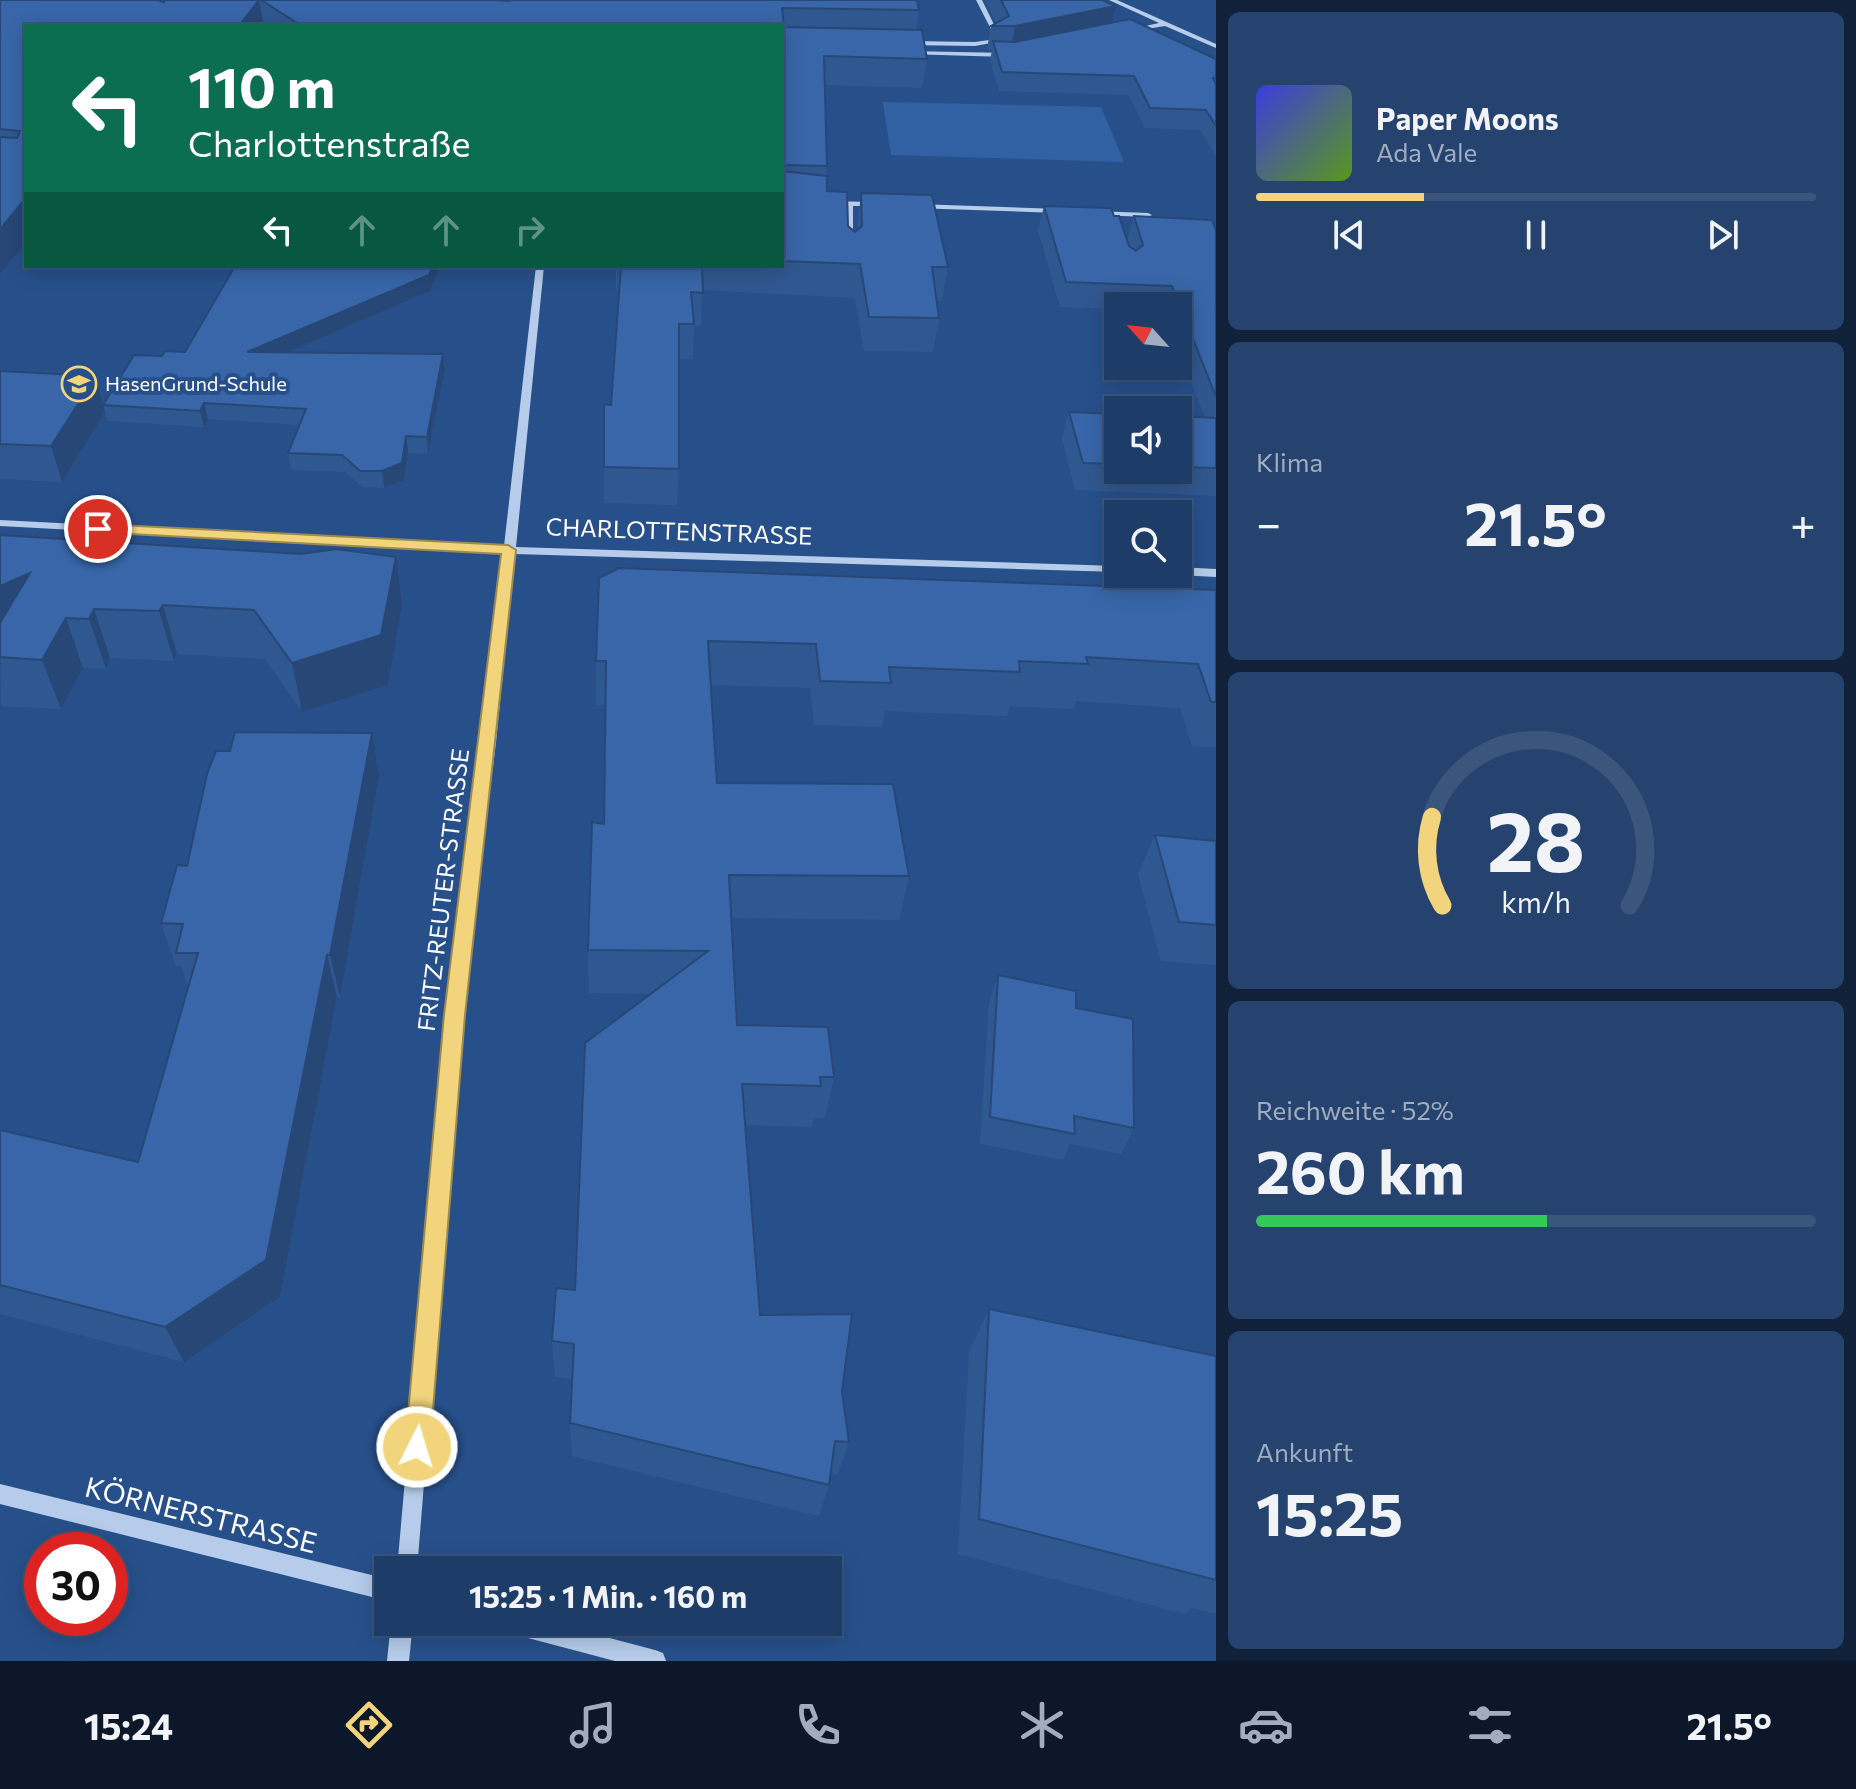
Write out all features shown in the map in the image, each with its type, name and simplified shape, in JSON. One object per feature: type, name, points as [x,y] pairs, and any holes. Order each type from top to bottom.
[{"type":"street","points":[[901,42],[975,44],[1000,40],[979,0]]},
{"type":"street","points":[[1112,0],[1216,46]]},
{"type":"street","points":[[1118,33],[1165,24]]},
{"type":"street","points":[[904,53],[1011,55]]},
{"type":"street","points":[[822,202],[880,204]]},
{"type":"street","points":[[849,203],[851,259]]},
{"type":"street","points":[[911,206],[1065,211]]},
{"type":"street","points":[[1081,212],[1148,215]]},
{"type":"street","points":[[1112,213],[1116,227]]},
{"type":"street","name":"FRITZ-REUTER-STRASSE","points":[[408,1556],[454,1015],[540,268]]},
{"type":"street","name":"CHARLOTTENSTRASSE","points":[[0,523],[508,550],[1104,569]]},
{"type":"street","points":[[1192,572],[1216,573]]},
{"type":"street","name":"KÖRNERSTRASSE","points":[[0,1494],[374,1587]]},
{"type":"street","points":[[398,1661],[401,1636]]},
{"type":"street","points":[[561,1636],[655,1661]]},
{"type":"shaded area","points":[[883,102],[1101,107],[1124,162],[891,155]]},
{"type":"building","points":[[0,0],[259,0],[241,24],[24,24],[24,200],[0,229],[0,137],[17,138],[20,131],[0,129]]},
{"type":"building","points":[[261,0],[917,0],[919,10],[782,8],[784,24],[299,24]]},
{"type":"building","points":[[1001,0],[1102,0],[1116,6],[1015,26],[991,26],[1009,16]]},
{"type":"building","points":[[1130,19],[1216,59],[1216,78],[1213,78],[1216,84],[1216,126],[1206,110],[1150,108],[1134,76],[1002,72],[993,41],[1015,42]]},
{"type":"building","points":[[784,27],[922,30],[927,59],[824,56],[827,166],[785,165]]},
{"type":"building","points":[[784,171],[827,176],[827,191],[847,192],[848,226],[855,232],[862,226],[861,193],[932,195],[948,267],[932,267],[939,318],[869,317],[860,264],[784,261]]},
{"type":"building","points":[[1044,206],[1111,208],[1114,216],[1119,216],[1129,246],[1136,251],[1143,245],[1134,216],[1212,220],[1216,230],[1216,397],[1192,336],[1192,292],[1174,292],[1172,286],[1066,282]]},
{"type":"building","points":[[234,268],[432,268],[429,275],[247,352],[443,354],[427,437],[406,436],[402,463],[382,471],[360,471],[342,455],[288,453],[306,409],[204,403],[200,411],[103,405],[134,355],[162,356],[165,351],[185,352]]},
{"type":"building","points":[[621,268],[702,268],[703,293],[691,292],[694,324],[679,324],[679,469],[604,467],[604,404],[611,405]]},
{"type":"building","points":[[0,371],[96,376],[51,446],[0,444]]},
{"type":"building","points":[[1069,412],[1104,413],[1104,464],[1083,463]]},
{"type":"building","points":[[1192,417],[1216,418],[1216,468],[1192,467]]},
{"type":"building","points":[[0,535],[301,554],[336,549],[396,557],[381,635],[292,663],[254,610],[163,605],[159,611],[94,609],[89,619],[66,618],[42,660],[0,657],[0,623],[30,573],[0,586]]},
{"type":"building","points":[[619,568],[1216,590],[1216,702],[1211,702],[1198,664],[1086,657],[1088,664],[1019,661],[1020,672],[889,667],[891,683],[820,681],[816,644],[708,641],[717,783],[893,784],[909,876],[729,875],[737,1025],[828,1027],[834,1077],[820,1077],[821,1086],[742,1084],[760,1315],[852,1314],[842,1391],[849,1442],[835,1441],[829,1485],[570,1423],[574,1344],[552,1341],[556,1288],[575,1290],[585,1043],[708,951],[588,950],[592,822],[604,824],[606,661],[596,661],[599,578]]},
{"type":"building","points":[[235,732],[372,733],[330,955],[327,955],[266,1260],[165,1327],[0,1285],[0,1130],[138,1162],[198,953],[176,953],[183,924],[161,923],[177,865],[187,866],[207,774],[216,751],[230,751]]},
{"type":"building","points":[[1155,835],[1216,841],[1216,925],[1179,922]]},
{"type":"building","points":[[998,975],[1076,991],[1076,1008],[1133,1019],[1134,1128],[1074,1116],[1075,1134],[990,1117]]},
{"type":"building","points":[[989,1309],[1216,1356],[1216,1580],[979,1519]]},
{"type":"place","name":"HasenGrund-Schule","points":[[79,384]]},
{"type":"route","points":[[98,529],[508,550],[489,742],[454,1015],[417,1447]]}]
